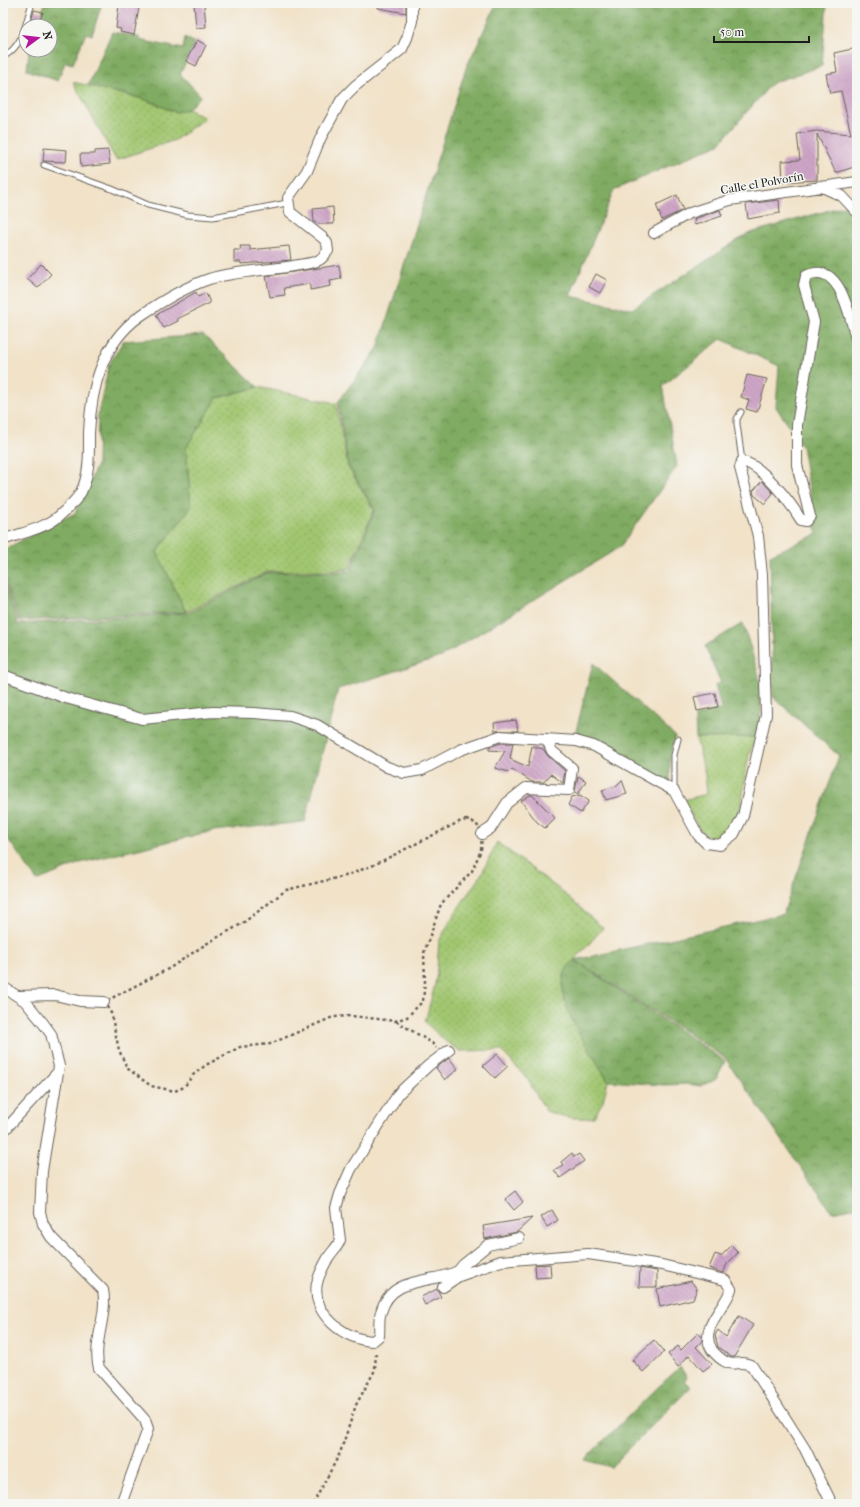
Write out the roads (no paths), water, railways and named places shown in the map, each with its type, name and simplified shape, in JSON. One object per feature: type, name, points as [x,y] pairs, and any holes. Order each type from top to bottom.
[{"type":"street","points":[[3,540],[31,530],[57,518],[81,491],[88,463],[91,407],[94,391],[110,346],[124,329],[155,306],[195,284],[234,273],[272,270],[312,262],[319,260],[328,251],[327,243],[293,217],[287,203],[288,198],[307,171],[321,137],[342,99],[355,86],[402,50],[412,21],[412,3]]},
{"type":"street","name":"Calle el Polvorín","points":[[654,233],[690,213],[730,200],[820,186],[857,182]]},
{"type":"street","points":[[820,186],[842,196],[857,212]]},
{"type":"street","points":[[3,675],[66,698],[142,719],[213,712],[254,712],[296,717],[317,724],[388,767],[404,773],[422,770],[460,750],[500,736],[558,741],[568,739],[594,746],[674,791],[698,835],[706,843],[720,845],[734,834],[743,816],[766,715],[760,552],[758,536],[740,468],[742,461],[748,462],[775,485],[801,520],[806,521],[810,516],[797,465],[797,431],[814,322],[804,285],[806,276],[813,273],[824,274],[834,280],[840,289],[857,342]]},
{"type":"street","points":[[482,834],[491,828],[507,802],[526,788],[569,790],[572,768],[552,751],[547,740]]},
{"type":"street","points":[[3,987],[24,1001],[50,1034],[58,1066],[42,1171],[40,1212],[43,1224],[51,1236],[103,1290],[104,1316],[97,1360],[100,1368],[145,1420],[148,1430],[121,1504]]},
{"type":"street","points":[[16,996],[55,995],[80,1001],[104,1002]]},
{"type":"street","points":[[445,1053],[399,1093],[351,1169],[340,1194],[336,1208],[336,1221],[340,1230],[338,1245],[328,1257],[317,1282],[320,1305],[327,1320],[356,1337],[367,1340],[376,1339],[379,1336],[381,1309],[398,1288],[420,1280],[458,1274],[501,1261],[588,1254],[662,1265],[716,1276],[725,1280],[731,1288],[708,1330],[708,1341],[710,1347],[718,1357],[727,1363],[745,1362],[756,1371],[805,1449],[832,1504]]},
{"type":"street","points":[[3,1132],[56,1074]]},
{"type":"street","points":[[443,1287],[484,1247],[520,1238]]},
{"type":"lane","points":[[3,57],[12,52],[24,36],[32,3]]},
{"type":"lane","points":[[44,165],[112,189],[148,205],[188,215],[214,217],[287,203]]},
{"type":"lane","points":[[741,412],[737,419],[737,424],[742,461]]},
{"type":"lane","points":[[674,791],[674,755],[678,739]]}]
